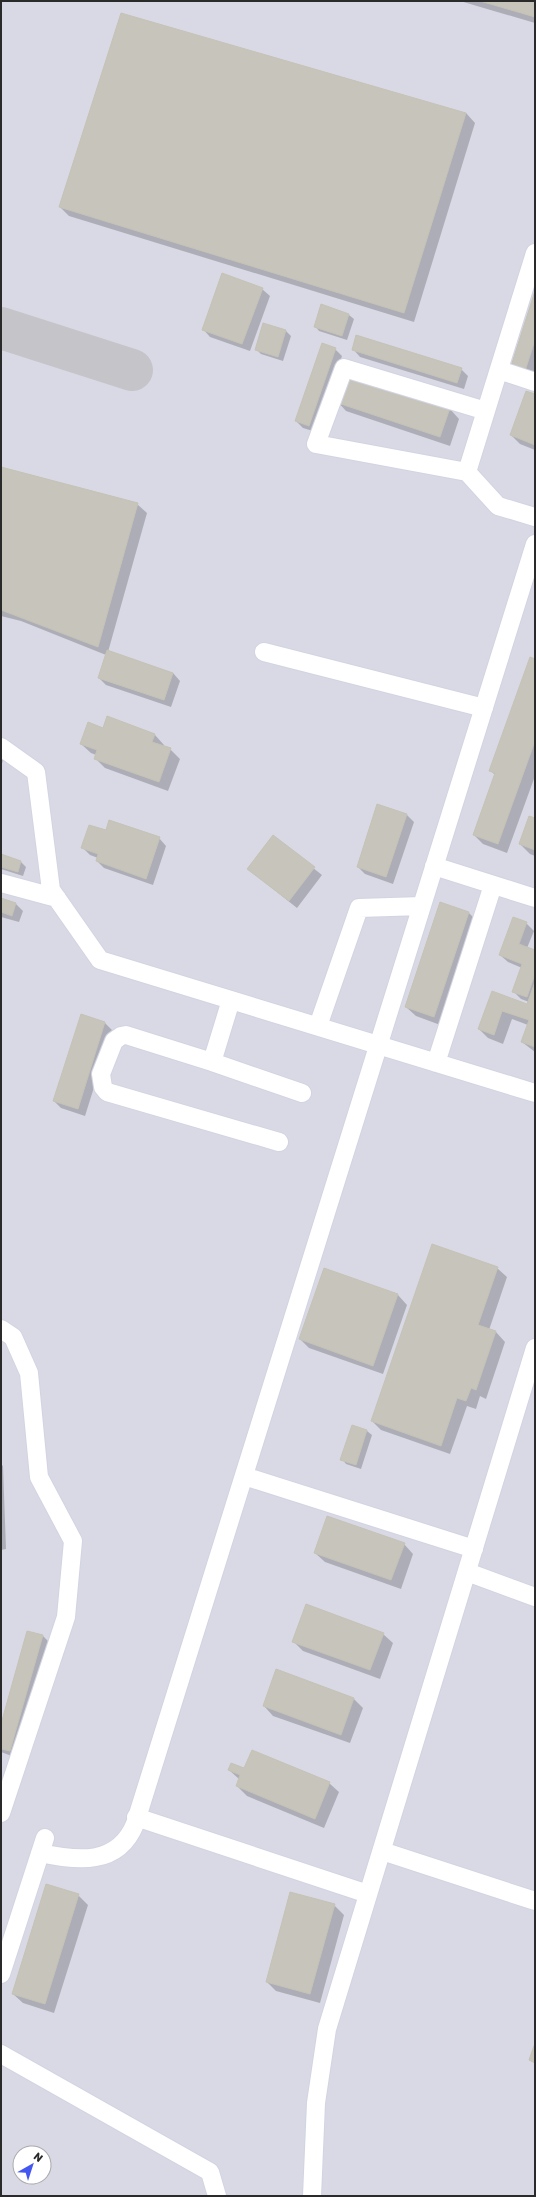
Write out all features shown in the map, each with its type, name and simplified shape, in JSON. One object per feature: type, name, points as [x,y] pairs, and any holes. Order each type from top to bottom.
[{"type":"lane","points":[[467,472],[535,253]]},
{"type":"lane","points":[[486,411],[344,368],[316,444],[467,472],[498,506],[535,517]]},
{"type":"lane","points":[[499,370],[535,382]]},
{"type":"lane","points":[[1,1974],[42,1846],[63,1858],[94,1858],[108,1855],[128,1839],[244,1476],[535,544]]},
{"type":"lane","points":[[264,652],[484,708]]},
{"type":"lane","points":[[1,747],[36,772],[51,890],[100,960],[535,1093]]},
{"type":"lane","points":[[434,866],[535,898]]},
{"type":"lane","points":[[1,883],[57,898]]},
{"type":"lane","points":[[436,1063],[493,885]]},
{"type":"lane","points":[[318,1026],[359,908],[422,906]]},
{"type":"lane","points":[[212,1062],[231,1000]]},
{"type":"lane","points":[[279,1142],[114,1095],[103,1087],[101,1081],[114,1041],[126,1035],[212,1062],[302,1093]]},
{"type":"lane","points":[[1,1329],[13,1337],[29,1373],[39,1477],[73,1541],[66,1617],[1,1812]]},
{"type":"lane","points":[[312,2196],[316,2103],[327,2029],[535,1348]]},
{"type":"lane","points":[[244,1476],[474,1550]]},
{"type":"lane","points":[[467,1572],[535,1597]]},
{"type":"lane","points":[[136,1817],[368,1894]]},
{"type":"lane","points":[[382,1852],[535,1901]]},
{"type":"lane","points":[[1,2054],[210,2172],[217,2196]]},
{"type":"shaded area","points":[[1,1],[535,1],[535,2196],[1,2196]]},
{"type":"building","points":[[480,1],[535,1],[535,17]]},
{"type":"building","points":[[121,13],[466,113],[404,313],[59,207]]},
{"type":"building","points":[[222,273],[263,288],[242,344],[202,330]]},
{"type":"building","points":[[535,291],[535,340],[525,371],[511,366]]},
{"type":"building","points":[[321,304],[349,314],[342,336],[314,327]]},
{"type":"building","points":[[263,323],[286,330],[278,357],[255,350]]},
{"type":"building","points":[[356,335],[462,368],[457,383],[352,350]]},
{"type":"building","points":[[322,343],[336,348],[309,426],[295,421]]},
{"type":"building","points":[[345,373],[450,408],[440,437],[335,402]]},
{"type":"building","points":[[526,391],[535,394],[535,445],[510,435]]},
{"type":"building","points":[[1,467],[138,503],[98,647],[1,610]]},
{"type":"building","points":[[107,650],[173,673],[164,700],[98,678]]},
{"type":"building","points":[[530,657],[535,659],[535,741],[498,844],[473,835],[495,773],[489,771]]},
{"type":"building","points":[[107,716],[155,734],[152,742],[171,748],[159,782],[94,759],[97,750],[80,744],[88,722],[103,728]]},
{"type":"building","points":[[377,804],[407,814],[386,877],[357,867]]},
{"type":"building","points":[[529,816],[535,818],[535,850],[519,844]]},
{"type":"building","points":[[109,820],[160,837],[146,879],[96,861],[98,854],[81,848],[89,825],[106,830]]},
{"type":"building","points":[[273,835],[315,867],[289,901],[247,869]]},
{"type":"building","points":[[1,854],[21,861],[18,872],[1,867]]},
{"type":"building","points":[[1,898],[16,903],[12,916],[1,912]]},
{"type":"building","points":[[440,902],[469,912],[434,1017],[405,1007]]},
{"type":"building","points":[[513,917],[527,922],[519,944],[535,950],[535,974],[527,997],[512,992],[522,964],[499,955]]},
{"type":"building","points":[[535,982],[535,1047],[521,1042],[529,1020],[502,1011],[494,1035],[478,1029],[492,991],[527,1004]]},
{"type":"building","points":[[81,1014],[105,1022],[78,1109],[53,1101]]},
{"type":"building","points":[[432,1244],[498,1267],[478,1325],[496,1331],[476,1390],[471,1388],[466,1401],[457,1398],[441,1446],[371,1421]]},
{"type":"building","points":[[324,1268],[398,1294],[373,1366],[299,1339]]},
{"type":"building","points":[[352,1425],[367,1430],[356,1465],[340,1460]]},
{"type":"building","points":[[327,1516],[405,1543],[391,1580],[314,1553]]},
{"type":"building","points":[[306,1604],[384,1633],[370,1670],[292,1642]]},
{"type":"building","points":[[27,1631],[43,1635],[10,1751],[1,1749],[1,1724]]},
{"type":"building","points":[[276,1669],[354,1698],[341,1735],[263,1706]]},
{"type":"building","points":[[252,1750],[330,1782],[315,1819],[236,1786],[240,1775],[228,1770],[231,1763],[244,1768]]},
{"type":"building","points":[[46,1884],[79,1894],[45,2004],[12,1994]]},
{"type":"building","points":[[290,1892],[335,1904],[310,1994],[266,1982]]},
{"type":"building","points":[[535,2043],[535,2063],[529,2060]]},
{"type":"taxiway","points":[[1,328],[132,370]]}]
